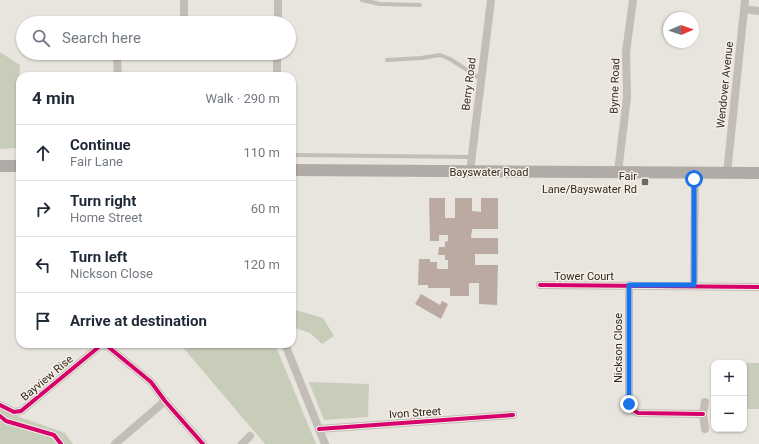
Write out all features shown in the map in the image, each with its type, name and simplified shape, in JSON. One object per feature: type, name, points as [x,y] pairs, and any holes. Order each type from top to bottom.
[{"type":"main road","points":[[0,166],[16,166]]},
{"type":"main road","name":"Bayswater Road","points":[[296,170],[759,173]]},
{"type":"street","points":[[184,0],[184,16]]},
{"type":"street","points":[[278,0],[278,16]]},
{"type":"street","name":"Berry Road","points":[[470,171],[491,0]]},
{"type":"street","name":"Byrne Road","points":[[618,172],[627,97],[626,52],[633,0]]},
{"type":"street","name":"Wendover Avenue","points":[[727,173],[745,0]]},
{"type":"street","points":[[744,9],[759,11]]},
{"type":"street","points":[[118,72],[119,60]]},
{"type":"street","points":[[277,60],[277,72]]},
{"type":"street","points":[[694,285],[695,173]]},
{"type":"street","name":"Tower Court","points":[[540,285],[694,285],[759,287]]},
{"type":"street","name":"Nickson Close","points":[[629,285],[630,408],[638,413],[703,414]]},
{"type":"street","name":"Bayview Rise","points":[[0,405],[14,412],[21,411],[96,348]]},
{"type":"street","name":"Bayview Rise","points":[[109,348],[151,382],[165,401],[203,444]]},
{"type":"street","points":[[287,348],[325,444]]},
{"type":"street","points":[[115,444],[165,401]]},
{"type":"street","points":[[705,402],[703,414],[705,429]]},
{"type":"street","name":"Ivon Street","points":[[319,428],[513,415]]},
{"type":"street","points":[[242,444],[250,436]]},
{"type":"lane","points":[[362,0],[380,4],[420,5]]},
{"type":"lane","points":[[386,60],[421,58],[440,55],[450,59],[481,79]]},
{"type":"lane","points":[[296,155],[472,157]]},
{"type":"green space","points":[[0,52],[20,65],[20,72],[16,72],[16,148],[0,149]]},
{"type":"green space","points":[[296,310],[323,318],[334,336],[322,344],[310,333],[296,328]]},
{"type":"green space","points":[[183,348],[277,348],[316,444],[265,444]]},
{"type":"green space","points":[[747,363],[759,363],[759,409],[747,409]]},
{"type":"green space","points":[[309,382],[369,384],[368,417],[324,420]]},
{"type":"green space","points":[[0,410],[65,433],[73,444],[0,444]]},
{"type":"building","points":[[429,198],[445,198],[445,218],[455,218],[455,198],[472,198],[472,211],[481,212],[481,198],[498,198],[498,229],[472,229],[471,238],[498,238],[498,254],[475,254],[475,265],[498,265],[497,305],[479,304],[479,283],[469,283],[469,296],[450,296],[450,288],[428,288],[428,285],[418,285],[419,259],[430,259],[430,262],[437,262],[437,269],[448,269],[448,260],[445,260],[445,255],[438,255],[439,247],[445,247],[445,242],[448,241],[448,235],[439,235],[439,241],[430,241]]},
{"type":"building","points":[[421,294],[440,305],[442,301],[448,304],[441,319],[415,304]]},
{"type":"cycle path","points":[[540,285],[759,287]]},
{"type":"cycle path","points":[[629,285],[630,408],[638,413],[703,414]]},
{"type":"cycle path","points":[[0,405],[14,412],[21,411],[98,348]]},
{"type":"cycle path","points":[[110,348],[151,382],[165,401],[203,444]]},
{"type":"cycle path","points":[[319,429],[513,415]]},
{"type":"cycle path","points":[[0,416],[6,421],[54,435],[61,444]]},
{"type":"place","name":"Fair Lane/Bayswater Rd","points":[[645,182]]},
{"type":"route","points":[[629,404],[629,285],[694,285],[694,179]]}]
